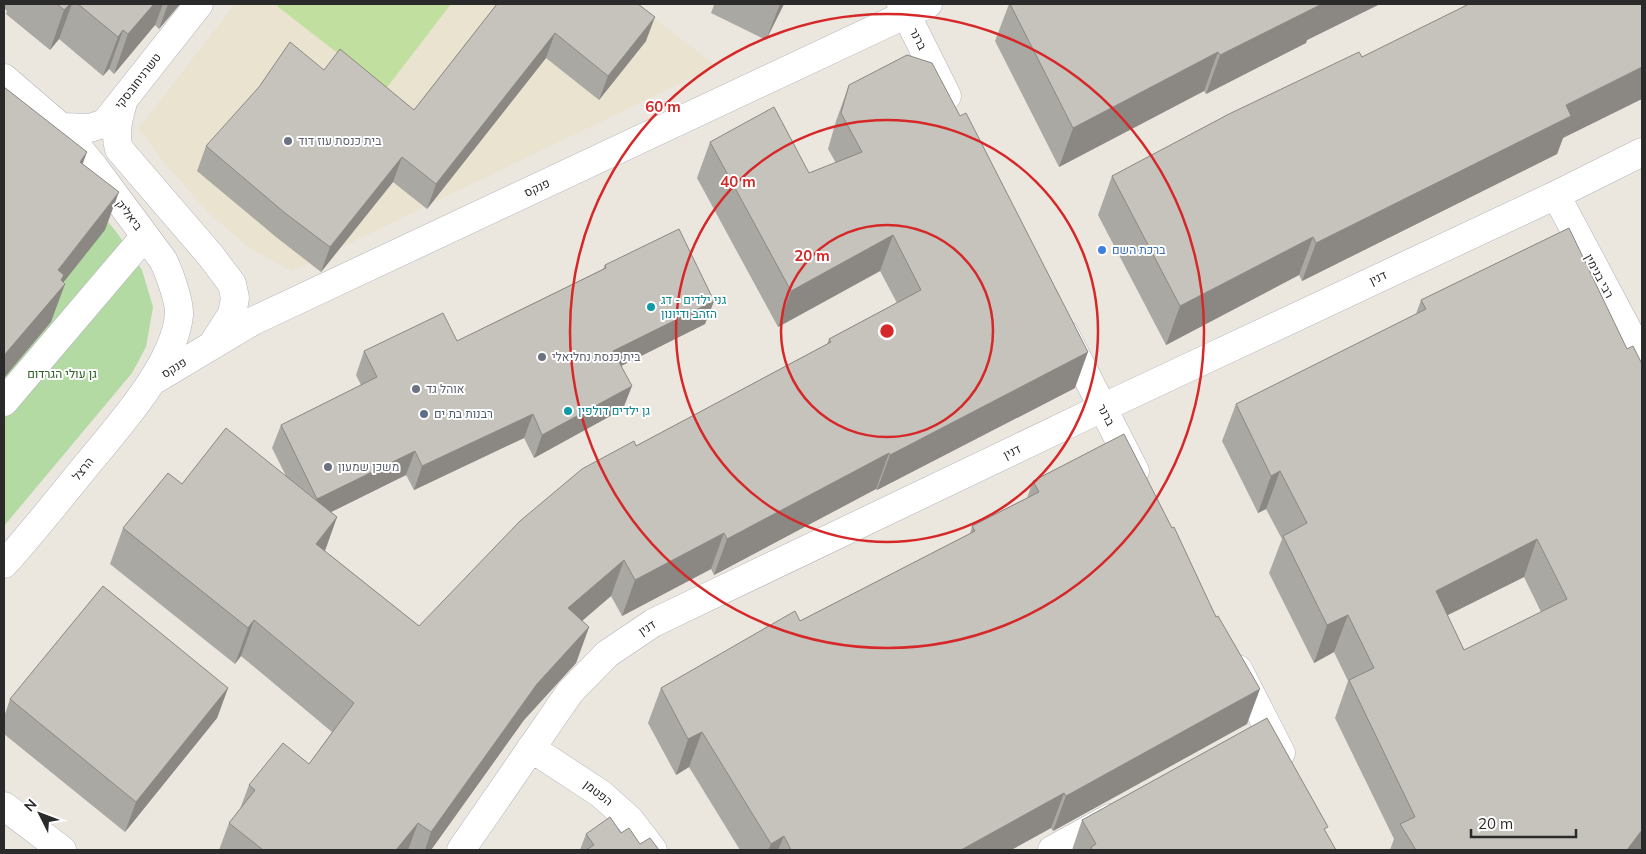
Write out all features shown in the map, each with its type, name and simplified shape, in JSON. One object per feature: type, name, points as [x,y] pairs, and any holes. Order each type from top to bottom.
[{"type":"street","name":"טשרניחובסקי","points":[[61,127],[90,128],[105,123],[199,4]]},
{"type":"street","name":"ברנר","points":[[911,7],[958,118]]},
{"type":"street","name":"פנקס","points":[[151,382],[211,345],[262,317],[911,7]]},
{"type":"street","name":"ביאליק","points":[[4,78],[61,127],[94,167],[163,260],[169,272],[179,313],[172,342],[151,382]]},
{"type":"street","points":[[124,99],[118,119],[116,140],[119,149],[211,256],[232,284],[235,298],[232,314],[211,345]]},
{"type":"street","name":"דנין","points":[[461,850],[570,692],[608,654],[653,623],[1102,408],[1556,195],[1642,152]]},
{"type":"street","name":"רבי בנימין","points":[[1556,195],[1642,357]]},
{"type":"street","points":[[4,402],[145,236]]},
{"type":"street","name":"ברנר","points":[[1053,310],[1147,495]]},
{"type":"street","name":"הרצל","points":[[7,563],[125,418],[151,382]]},
{"type":"street","points":[[1228,652],[1261,735],[1291,773]]},
{"type":"street","name":"הפטמן","points":[[531,748],[601,794],[630,820],[653,850]]},
{"type":"street","points":[[4,806],[62,850]]},
{"type":"street","points":[[1052,850],[1130,807]]},
{"type":"shaded area","points":[[235,4],[636,4],[716,66],[292,271],[251,249],[207,211],[166,165],[139,128]]},
{"type":"green space","points":[[279,4],[451,4],[385,90],[277,6]]},
{"type":"green space","name":"גן עולי הגרדום","points":[[90,199],[117,233],[142,270],[153,307],[146,347],[132,373],[4,526],[4,360],[61,293]]},
{"type":"building","points":[[57,4],[70,4],[64,10]]},
{"type":"building","points":[[78,4],[154,4],[128,34],[123,30],[118,37]]},
{"type":"building","points":[[497,4],[638,4],[655,17],[608,76],[555,33],[436,184],[402,157],[330,247],[285,213],[206,146],[259,87],[290,42],[324,70],[340,49],[414,110]]},
{"type":"building","points":[[1010,4],[1320,5],[1220,55],[1218,52],[1073,128]]},
{"type":"building","points":[[1469,4],[1642,4],[1642,67],[1566,105],[1571,116],[1316,243],[1313,237],[1180,306],[1112,176],[1229,114],[1359,52],[1362,57]]},
{"type":"building","points":[[907,55],[932,63],[960,116],[966,113],[1088,352],[890,455],[889,453],[727,539],[724,533],[635,580],[624,560],[568,608],[589,627],[537,684],[431,832],[418,823],[396,850],[263,850],[229,823],[255,790],[249,785],[283,743],[309,764],[354,703],[254,620],[248,628],[123,528],[168,473],[182,484],[226,428],[337,517],[316,544],[419,626],[520,521],[582,469],[634,441],[636,446],[831,342],[829,339],[921,290],[893,235],[791,291],[710,142],[774,107],[809,173],[862,152],[841,113],[849,85]]},
{"type":"building","points":[[4,87],[87,152],[80,162],[119,192],[58,270],[64,275],[61,280],[65,284],[6,353],[4,358]]},
{"type":"building","points":[[1569,228],[1627,349],[1633,346],[1642,364],[1642,830],[1627,850],[1416,850],[1400,824],[1415,817],[1349,680],[1374,668],[1348,615],[1327,625],[1283,536],[1307,523],[1280,471],[1271,476],[1236,404],[1426,309],[1421,300]],"holes":[[[1537,539],[1567,599],[1464,650],[1436,591]]]},
{"type":"building","points":[[679,229],[714,301],[613,351],[632,386],[542,435],[533,414],[422,466],[415,451],[317,499],[281,425],[377,377],[364,351],[443,313],[457,341],[606,268],[605,265]]},
{"type":"building","points":[[1124,434],[1172,528],[1174,527],[1216,617],[1218,616],[1260,689],[1066,796],[1064,793],[961,850],[791,850],[784,836],[771,844],[702,732],[688,739],[661,688],[795,611],[800,621],[975,531],[972,526],[1039,492],[1033,481]]},
{"type":"building","points":[[103,586],[228,688],[136,802],[10,699]]},
{"type":"building","points":[[1267,718],[1328,827],[1324,829],[1336,850],[1092,850],[1091,847],[1096,844],[1082,820]]},
{"type":"building","points":[[610,817],[621,833],[629,828],[640,844],[650,838],[659,850],[586,850],[594,845],[586,834]]},
{"type":"place","name":"בית כנסת עוז דוד","points":[[288,141]]},
{"type":"place","name":"ברכת השם","points":[[1102,250]]},
{"type":"place","name":"גני ילדים - דג הזהב ודיונון","points":[[651,307]]},
{"type":"place","name":"בית כנסת נחליאלי","points":[[542,357]]},
{"type":"place","name":"אוהל גד","points":[[416,389]]},
{"type":"place","name":"גן ילדים דולפין","points":[[568,411]]},
{"type":"place","name":"רבנות בת ים","points":[[424,414]]},
{"type":"place","name":"משכן שמעון","points":[[328,467]]}]
